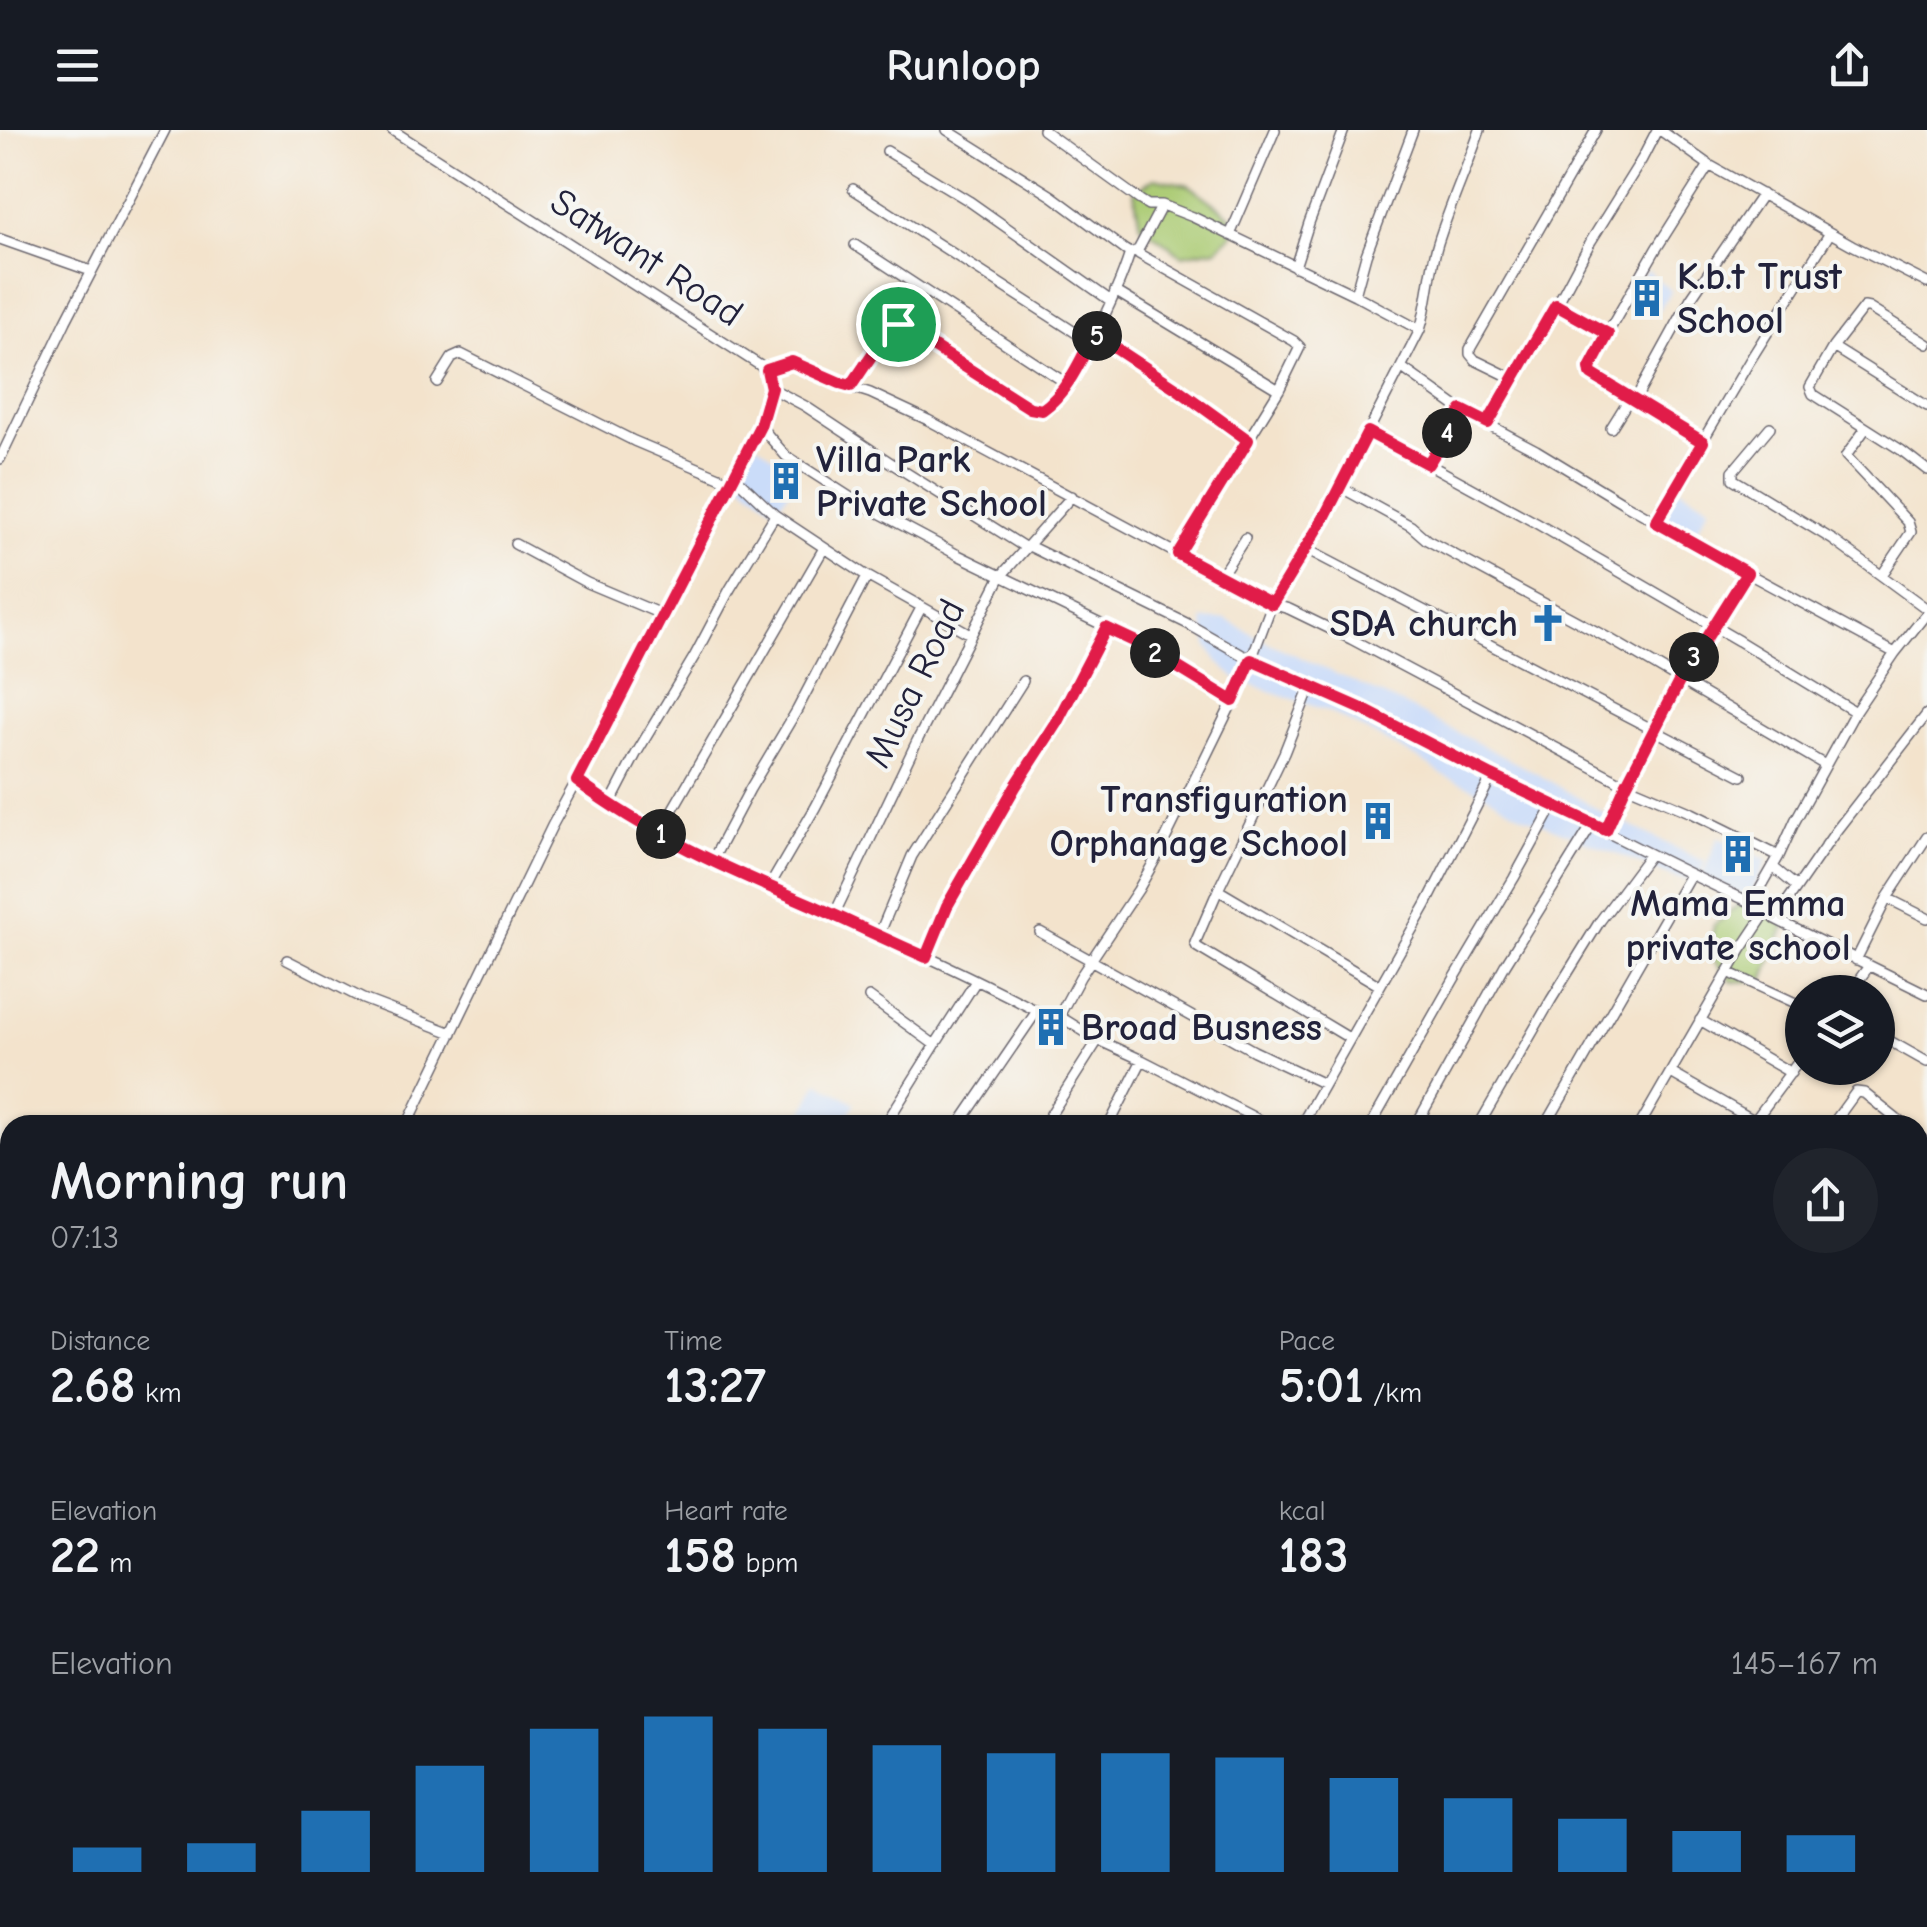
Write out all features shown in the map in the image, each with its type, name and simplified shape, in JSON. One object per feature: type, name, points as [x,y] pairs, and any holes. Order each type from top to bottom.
[{"type":"street","points":[[0,459],[164,130]]},
{"type":"street","name":"Satwant Road","points":[[392,130],[767,370],[771,388],[760,426],[552,826],[412,1115]]},
{"type":"street","points":[[947,130],[1134,251],[1298,344],[1300,350],[1279,390],[1178,554]]},
{"type":"street","points":[[1044,130],[1148,205],[1162,205],[1230,235],[1420,330]]},
{"type":"street","points":[[1230,235],[1276,130]]},
{"type":"street","points":[[1295,268],[1344,130]]},
{"type":"street","points":[[1355,295],[1413,130]]},
{"type":"street","points":[[1059,1016],[1156,858],[1233,701],[1272,604],[1340,487],[1420,330],[1438,244],[1480,130]]},
{"type":"street","points":[[1514,379],[1475,360],[1470,348],[1596,130]]},
{"type":"street","points":[[1488,423],[1659,130],[1709,166],[1927,283]]},
{"type":"street","points":[[886,151],[970,201],[1113,296],[1279,390]]},
{"type":"street","points":[[1703,442],[1591,374],[1590,368],[1656,249],[1709,166]]},
{"type":"street","points":[[853,188],[1176,388],[1248,440]]},
{"type":"street","points":[[1611,428],[1626,404],[1634,400],[1691,298],[1762,194]]},
{"type":"street","points":[[851,386],[895,324],[1030,408],[1047,408],[1066,384],[1162,205]]},
{"type":"street","points":[[1656,522],[1830,233]]},
{"type":"street","points":[[0,239],[91,271]]},
{"type":"street","points":[[855,245],[1066,384]]},
{"type":"street","points":[[1556,305],[1608,334]]},
{"type":"street","points":[[1927,344],[1864,308],[1833,347],[1810,389],[1927,470]]},
{"type":"street","points":[[1833,347],[1927,406]]},
{"type":"street","points":[[437,382],[452,358],[460,354],[634,441],[732,479],[775,516],[824,548],[970,634]]},
{"type":"street","points":[[767,370],[792,362],[928,420],[1272,604],[1350,639],[1626,785],[1779,856]]},
{"type":"street","points":[[1401,367],[1462,410],[1656,522],[1895,652]]},
{"type":"street","points":[[771,388],[1027,547],[1188,624],[1251,660],[1360,708],[1593,823],[1927,994]]},
{"type":"street","points":[[1428,464],[1462,410]]},
{"type":"street","points":[[760,426],[786,456],[811,474],[906,528],[1138,643],[1233,701]]},
{"type":"street","points":[[1752,903],[1855,712],[1927,611],[1834,540],[1732,480],[1732,471],[1770,427]]},
{"type":"street","points":[[1866,428],[1846,456],[1911,526],[1909,538],[1882,575]]},
{"type":"street","points":[[0,429],[13,432]]},
{"type":"street","points":[[1368,432],[1536,522],[1855,712]]},
{"type":"street","points":[[1340,487],[1825,765]]},
{"type":"street","name":"Musa Road","points":[[834,915],[1001,576],[1072,496]]},
{"type":"street","points":[[610,806],[636,754],[775,516]]},
{"type":"street","points":[[1220,576],[1245,538]]},
{"type":"street","points":[[515,544],[587,583],[662,615]]},
{"type":"street","points":[[659,832],[824,548]]},
{"type":"street","points":[[1306,549],[1742,776]]},
{"type":"street","points":[[1606,830],[1680,680],[1747,573]]},
{"type":"street","points":[[712,861],[868,576]]},
{"type":"street","points":[[769,888],[921,608]]},
{"type":"street","points":[[926,957],[947,906],[1057,722],[1106,628]]},
{"type":"street","points":[[880,936],[912,856],[1023,681]]},
{"type":"street","points":[[1310,688],[1271,782],[1195,939],[1198,947],[1349,1038]]},
{"type":"street","points":[[1775,919],[1927,714]]},
{"type":"street","points":[[1307,1115],[1444,873],[1492,776]]},
{"type":"street","points":[[577,781],[610,806],[712,861],[1037,1011],[1059,1016],[1098,1040],[1249,1115]]},
{"type":"street","points":[[1376,1115],[1554,805]]},
{"type":"street","points":[[1422,1115],[1505,965],[1593,823]]},
{"type":"street","points":[[1856,960],[1886,898],[1927,837]]},
{"type":"street","points":[[1485,1115],[1600,921],[1650,854]]},
{"type":"street","points":[[1773,867],[1797,887]]},
{"type":"street","points":[[1552,1115],[1690,875]]},
{"type":"street","points":[[1218,890],[1380,986]]},
{"type":"street","points":[[1886,898],[1927,918]]},
{"type":"street","points":[[1648,1115],[1767,910]]},
{"type":"street","points":[[1040,932],[1254,1051],[1324,1084]]},
{"type":"street","points":[[287,960],[363,999],[452,1033]]},
{"type":"street","points":[[1862,975],[1869,966]]},
{"type":"street","points":[[1728,972],[1785,998]]},
{"type":"street","points":[[890,1115],[976,981]]},
{"type":"street","points":[[869,998],[936,1045]]},
{"type":"street","points":[[965,1115],[1037,1011]]},
{"type":"street","points":[[1700,1020],[1785,1069]]},
{"type":"street","points":[[1050,1115],[1098,1040]]},
{"type":"street","points":[[1895,1044],[1927,1062]]},
{"type":"street","points":[[1115,1115],[1142,1060]]},
{"type":"street","points":[[1671,1073],[1740,1115]]},
{"type":"street","points":[[1759,1115],[1785,1080]]},
{"type":"street","points":[[1839,1115],[1856,1092],[1864,1093],[1892,1115]]},
{"type":"shaded area","points":[[1647,270],[1671,291],[1658,311],[1632,295]]},
{"type":"shaded area","points":[[756,443],[798,475],[777,510],[735,478]]},
{"type":"shaded area","points":[[1678,487],[1710,506],[1692,539],[1659,520]]},
{"type":"shaded area","points":[[1226,619],[1410,708],[1604,813],[1705,862],[1698,879],[1675,878],[1521,815],[1332,713],[1236,679],[1207,645],[1203,620]]},
{"type":"shaded area","points":[[1718,837],[1767,860],[1749,898],[1702,876]]},
{"type":"shaded area","points":[[818,1082],[855,1103],[848,1115],[802,1115]]},
{"type":"green space","points":[[1154,178],[1189,185],[1232,217],[1232,235],[1217,249],[1182,255],[1140,225],[1134,192]]},
{"type":"green space","points":[[1739,904],[1766,907],[1785,926],[1764,980],[1732,982],[1709,954],[1714,925]]},
{"type":"place","name":"K.b.t Trust School","points":[[1647,298]]},
{"type":"place","name":"Villa Park Private School","points":[[786,481]]},
{"type":"place","name":"SDA church","points":[[1548,623]]},
{"type":"place","name":"Transfiguration Orphanage School","points":[[1378,821]]},
{"type":"place","name":"Mama Emma private school","points":[[1738,854]]},
{"type":"place","name":"Broad Busness","points":[[1051,1027]]},
{"type":"route","points":[[1556,305],[1608,334],[1590,368],[1591,374],[1703,442],[1656,522],[1747,573],[1680,680],[1606,830],[1360,708],[1251,660],[1233,701],[1106,628],[1057,722],[947,906],[926,957],[689,849],[610,806],[577,781],[760,426],[771,388],[767,370],[792,362],[851,386],[890,328],[898,324],[1037,410],[1047,408],[1058,396],[1094,334],[1248,440],[1178,554],[1272,604],[1324,518],[1368,432],[1428,464],[1462,410],[1488,423],[1556,305]]}]
